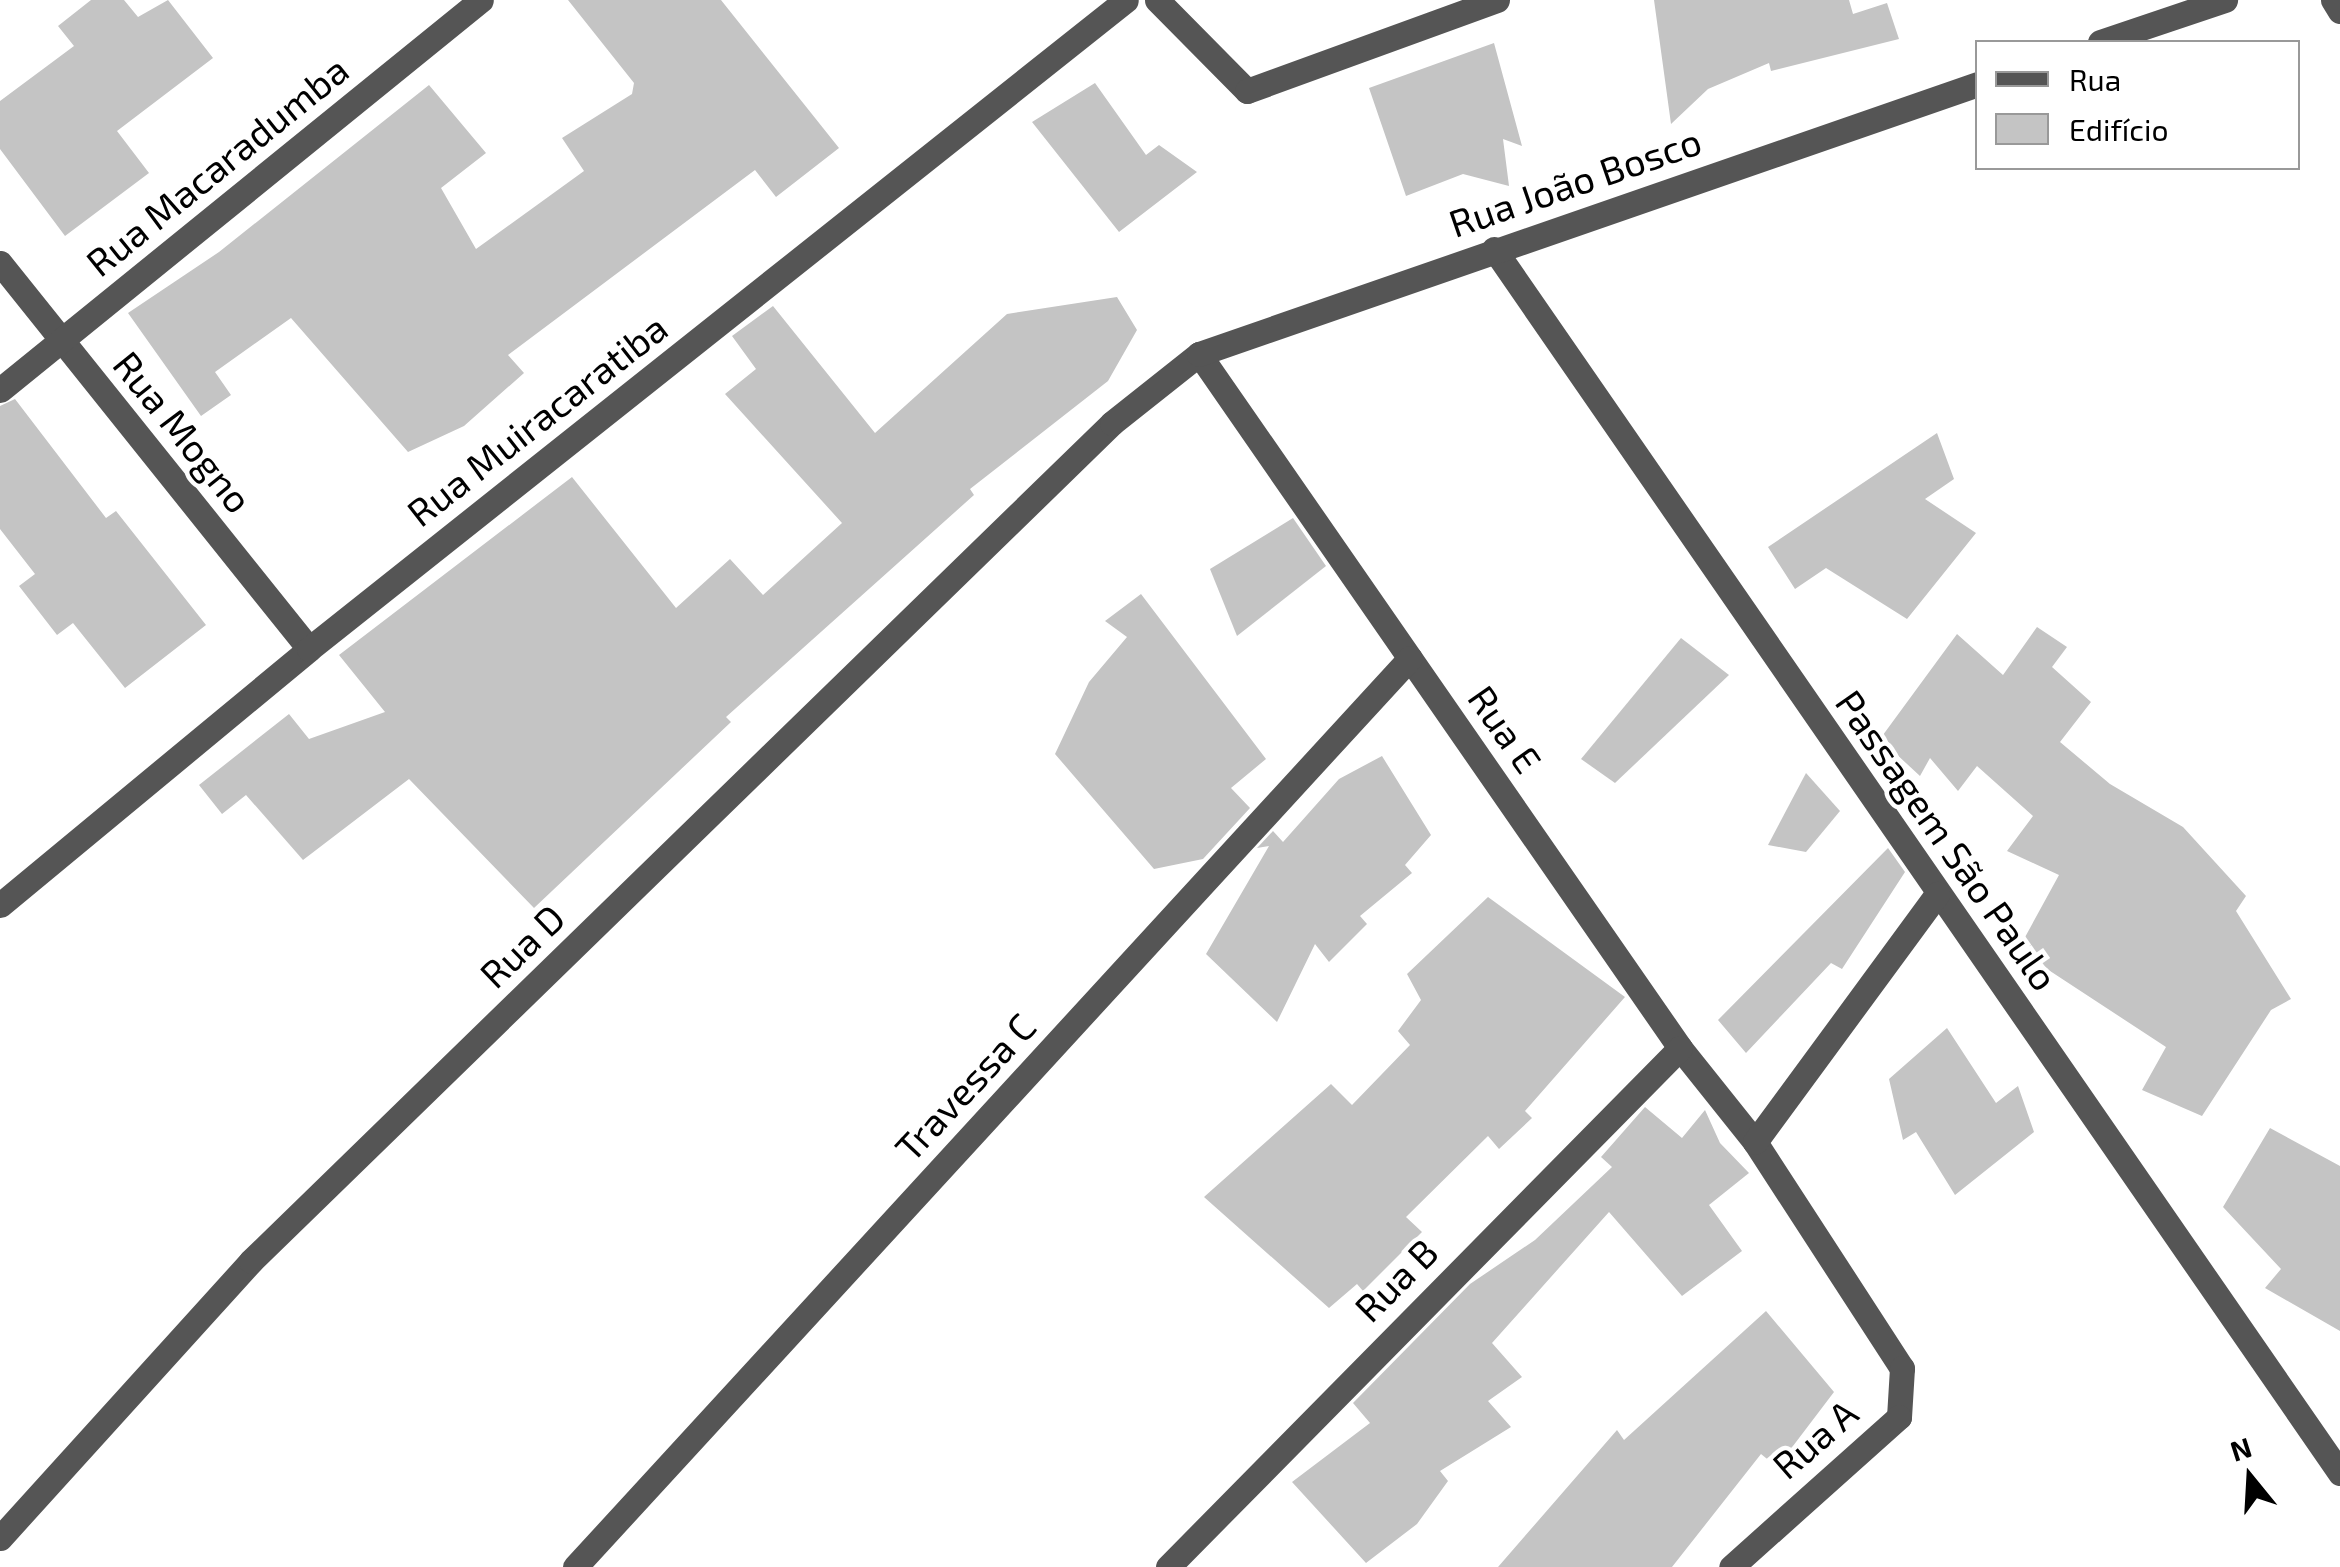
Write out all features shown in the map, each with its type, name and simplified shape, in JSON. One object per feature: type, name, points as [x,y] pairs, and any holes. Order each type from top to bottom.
[{"type":"street","name":"Rua Macaradumba","points":[[0,390],[480,0]]},
{"type":"street","name":"Rua Muiracaratiba","points":[[0,905],[308,649],[1126,0]]},
{"type":"street","points":[[1157,0],[1247,91],[1497,0]]},
{"type":"street","points":[[2106,40],[2225,0]]},
{"type":"street","points":[[2333,0],[2340,11]]},
{"type":"street","name":"Rua João Bosco","points":[[1112,423],[1199,354],[1975,85]]},
{"type":"street","name":"Passagem São Paulo","points":[[1494,249],[1937,894],[2156,1198],[2340,1473]]},
{"type":"street","name":"Rua Mogno","points":[[0,262],[308,649]]},
{"type":"street","name":"Rua E","points":[[1199,354],[1680,1048],[1755,1142],[1857,1301]]},
{"type":"street","name":"Rua D","points":[[0,1538],[252,1261],[1112,423]]},
{"type":"street","name":"Travessa C","points":[[575,1567],[1410,658]]},
{"type":"street","points":[[1755,1142],[1937,894]]},
{"type":"street","name":"Rua B","points":[[1168,1567],[1680,1048]]},
{"type":"street","name":"Rua A","points":[[1732,1567],[1899,1416],[1902,1368],[1857,1301]]},
{"type":"building","points":[[91,0],[124,0],[138,17],[168,0],[213,58],[117,131],[149,173],[65,236],[0,149],[0,101],[74,46],[58,26]]},
{"type":"building","points":[[568,0],[721,0],[839,148],[776,197],[755,170],[508,355],[524,373],[464,426],[408,452],[291,318],[215,372],[231,395],[201,416],[128,313],[219,252],[429,85],[486,153],[441,188],[476,249],[584,171],[562,138],[632,94],[634,83]]},
{"type":"building","points":[[1654,0],[1849,0],[1853,14],[1887,3],[1899,39],[1771,71],[1769,63],[1708,89],[1671,124]]},
{"type":"building","points":[[1494,43],[1522,146],[1503,139],[1509,186],[1463,174],[1406,196],[1369,88]]},
{"type":"building","points":[[1095,83],[1146,155],[1159,145],[1197,172],[1119,232],[1032,122]]},
{"type":"building","points":[[1117,297],[1137,330],[1108,381],[970,489],[974,495],[726,717],[731,722],[534,908],[409,779],[303,860],[246,795],[222,814],[199,785],[289,714],[309,739],[385,712],[339,655],[572,477],[676,608],[730,559],[763,595],[842,523],[725,394],[756,369],[732,336],[773,306],[875,433],[1007,314]]},
{"type":"building","points":[[15,399],[106,518],[116,511],[206,625],[125,688],[73,623],[57,635],[19,586],[35,574],[0,529],[0,406]]},
{"type":"building","points":[[1937,433],[1954,479],[1925,499],[1976,533],[1907,619],[1826,568],[1795,589],[1768,547]]},
{"type":"building","points":[[1293,518],[1326,566],[1237,636],[1210,569]]},
{"type":"building","points":[[1141,594],[1266,759],[1231,788],[1250,808],[1203,859],[1154,869],[1055,754],[1089,682],[1127,637],[1105,621]]},
{"type":"building","points":[[2037,627],[2067,647],[2052,667],[2091,702],[2060,742],[2110,784],[2183,827],[2246,896],[2236,911],[2291,999],[2271,1010],[2202,1116],[2142,1090],[2166,1047],[2047,969],[2024,939],[2059,875],[2007,851],[2033,816],[1977,766],[1958,791],[1930,758],[1920,776],[1880,739],[1957,634],[2003,675]]},
{"type":"building","points":[[1681,638],[1729,675],[1615,783],[1581,759]]},
{"type":"building","points":[[1382,756],[1431,835],[1405,865],[1412,873],[1360,916],[1367,924],[1329,962],[1315,944],[1277,1022],[1206,954],[1269,846],[1257,848],[1273,831],[1283,842],[1339,779]]},
{"type":"building","points":[[1806,773],[1840,811],[1806,852],[1768,845]]},
{"type":"building","points":[[1888,848],[1905,872],[1842,969],[1831,963],[1746,1053],[1718,1020]]},
{"type":"building","points":[[1488,897],[1625,997],[1525,1111],[1532,1118],[1499,1149],[1488,1136],[1406,1217],[1422,1232],[1363,1291],[1357,1284],[1329,1308],[1204,1197],[1331,1084],[1352,1105],[1410,1045],[1398,1031],[1421,1000],[1407,974]]},
{"type":"building","points":[[1947,1028],[1996,1103],[2018,1086],[2034,1132],[1955,1195],[1916,1132],[1903,1140],[1889,1079]]},
{"type":"building","points":[[1645,1107],[1682,1138],[1705,1110],[1720,1143],[1749,1173],[1709,1205],[1742,1251],[1682,1296],[1609,1212],[1492,1343],[1522,1377],[1488,1401],[1511,1427],[1440,1471],[1448,1481],[1417,1524],[1366,1563],[1292,1482],[1370,1423],[1353,1403],[1470,1284],[1535,1240],[1612,1167],[1601,1157]]},
{"type":"building","points":[[2270,1128],[2340,1166],[2340,1331],[2265,1288],[2281,1269],[2223,1207]]},
{"type":"building","points":[[1766,1311],[1834,1392],[1777,1467],[1761,1454],[1672,1567],[1498,1567],[1617,1430],[1624,1440]]}]
